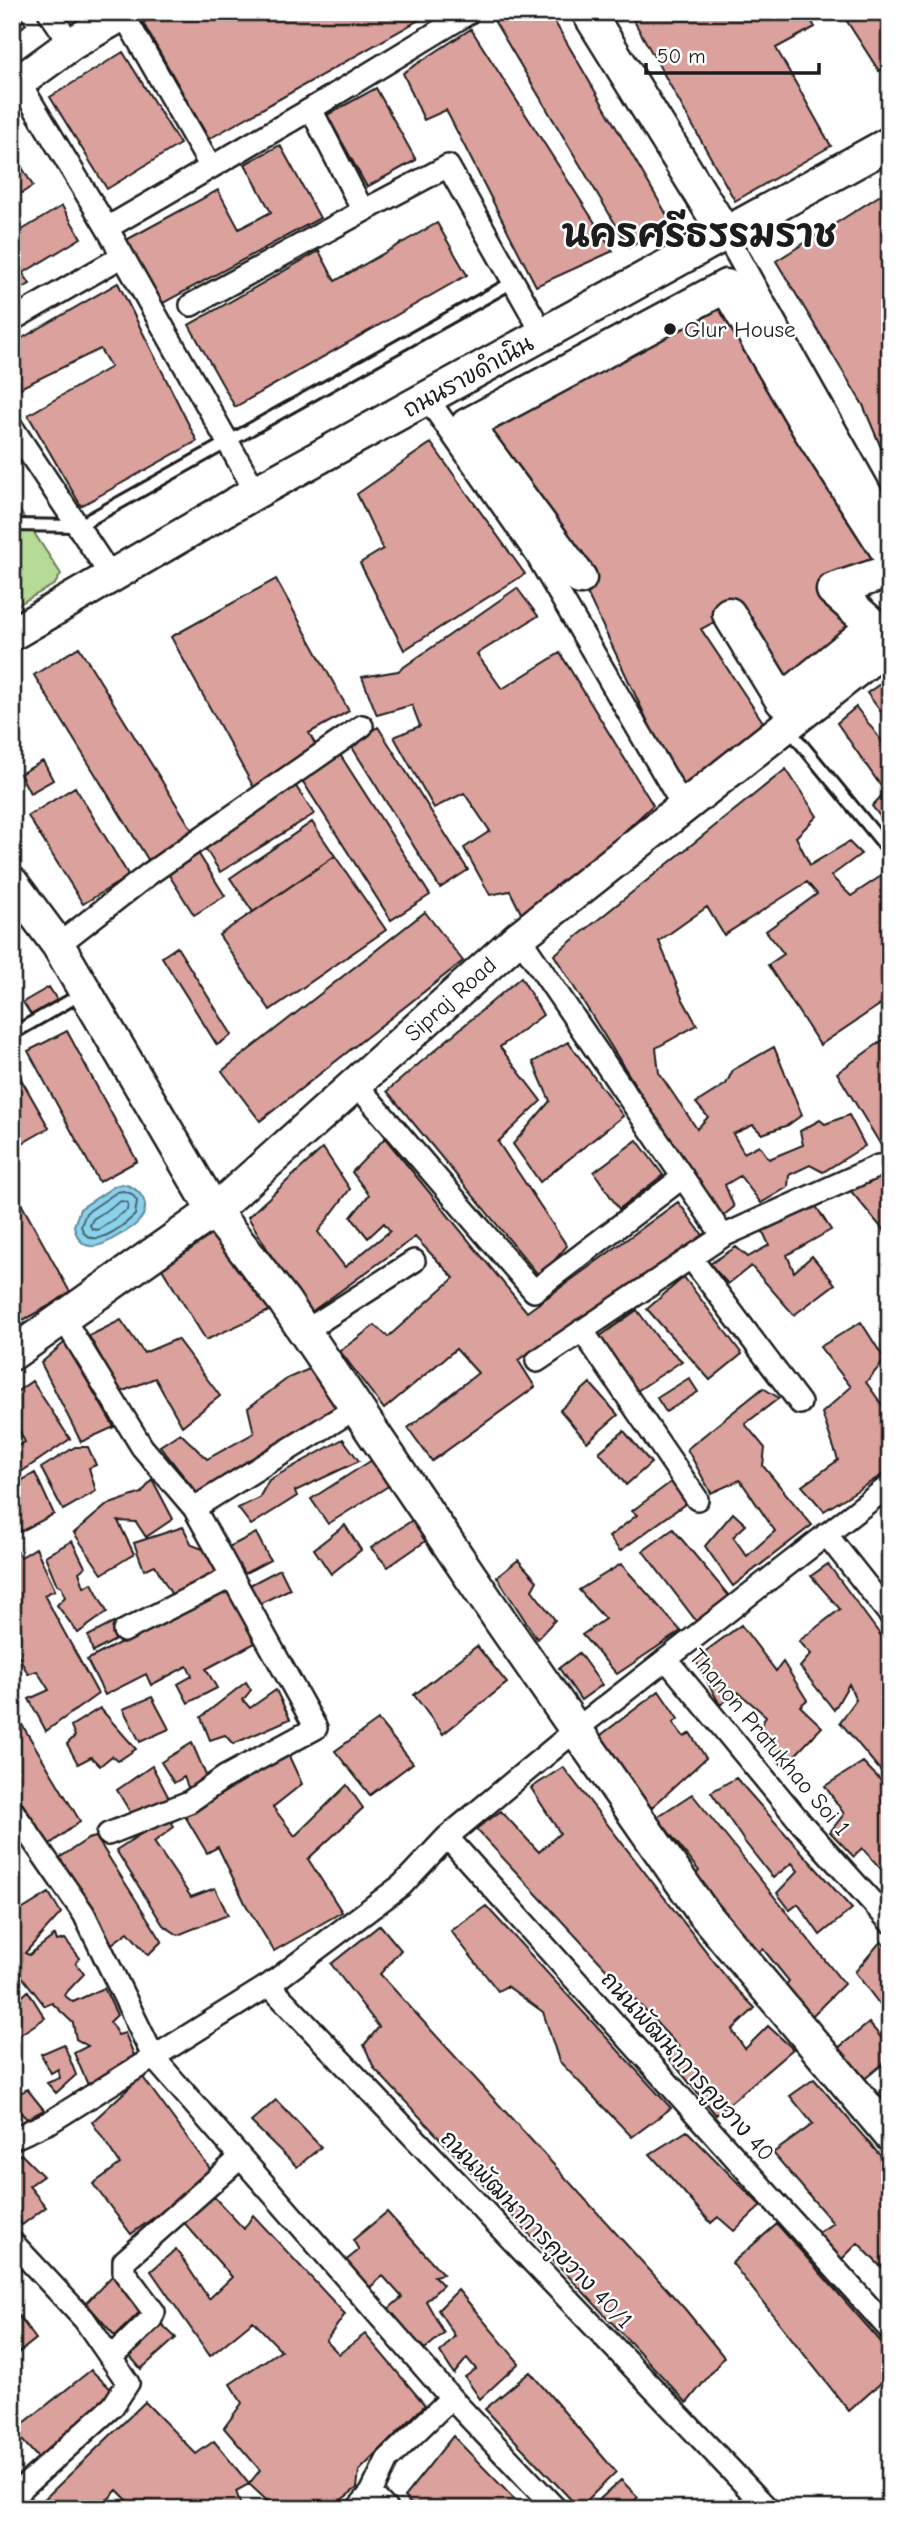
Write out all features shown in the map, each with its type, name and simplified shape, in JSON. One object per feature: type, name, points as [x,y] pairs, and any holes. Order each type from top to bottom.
[{"type":"street","points":[[49,12],[71,44]]},
{"type":"street","points":[[588,12],[726,234],[890,527]]},
{"type":"street","points":[[211,167],[125,13],[71,44],[16,85],[107,228],[256,492]]},
{"type":"street","points":[[107,228],[467,14]]},
{"type":"street","points":[[310,109],[363,211]]},
{"type":"street","name":"ถนนราขดำเนิน","points":[[12,634],[256,492],[890,143]]},
{"type":"street","points":[[191,305],[448,166],[543,334]]},
{"type":"street","points":[[12,320],[121,257]]},
{"type":"street","points":[[580,578],[467,425],[726,286],[809,429],[890,555]]},
{"type":"street","points":[[428,398],[536,554],[684,808]]},
{"type":"street","points":[[12,426],[111,576]]},
{"type":"street","points":[[726,619],[782,701],[874,625],[833,590],[890,571]]},
{"type":"street","name":"ถนนราขดำเนิน","points":[[12,656],[48,613]]},
{"type":"street","points":[[726,619],[787,726]]},
{"type":"street","name":"Sipraj Road","points":[[12,1354],[214,1211],[519,937],[890,644]]},
{"type":"street","points":[[58,945],[149,874],[362,726]]},
{"type":"street","points":[[12,883],[58,945],[214,1211],[305,1331],[701,1910],[890,2134]]},
{"type":"street","points":[[519,937],[723,1236]]},
{"type":"street","points":[[356,1084],[534,1291],[683,1177]]},
{"type":"street","points":[[537,1361],[723,1236],[878,1166]]},
{"type":"street","points":[[691,1258],[800,1403]]},
{"type":"street","points":[[305,1331],[414,1261]]},
{"type":"street","points":[[63,1318],[142,1447],[194,1508],[316,1728],[225,1777],[189,1802],[108,1834]]},
{"type":"street","points":[[582,1330],[697,1499]]},
{"type":"street","points":[[194,1508],[356,1408]]},
{"type":"street","points":[[12,2139],[50,2122],[268,1985],[402,1885],[447,1837],[576,1730],[890,1485]]},
{"type":"street","points":[[826,1534],[890,1615]]},
{"type":"street","points":[[124,1631],[231,1577]]},
{"type":"street","name":"Thanon Pratukhao Soi 1","points":[[666,1659],[802,1824],[890,1922]]},
{"type":"street","points":[[12,1810],[84,1914],[154,2058],[450,2398],[556,2509]]},
{"type":"street","name":"ถนนพัฒนาการคูขวาง 40","points":[[447,1837],[890,2330]]},
{"type":"street","name":"ถนนพัฒนาการคูขวาง 40/1","points":[[268,1985],[768,2509]]},
{"type":"street","points":[[111,2358],[151,2319],[154,2312],[124,2272],[124,2261],[240,2158]]},
{"type":"street","points":[[12,2242],[84,2319],[128,2383],[113,2406],[23,2487],[13,2507]]},
{"type":"street","points":[[386,2509],[364,2501],[387,2460],[450,2398]]},
{"type":"lane","points":[[12,526],[78,526],[513,282]]},
{"type":"lane","points":[[787,726],[890,852]]},
{"type":"lane","points":[[12,1034],[86,992]]},
{"type":"green space","points":[[12,499],[61,574],[55,584],[12,608]]},
{"type":"water","points":[[122,1184],[139,1193],[145,1203],[143,1215],[134,1226],[109,1241],[96,1246],[85,1245],[74,1226],[80,1209]]},
{"type":"building","points":[[12,12],[17,12],[26,24],[12,36]]},
{"type":"building","points":[[161,12],[433,12],[209,139],[143,23]]},
{"type":"building","points":[[489,12],[549,12],[671,222],[629,247]]},
{"type":"building","points":[[629,12],[806,12],[815,27],[776,48],[831,146],[735,201]]},
{"type":"building","points":[[841,12],[890,12],[890,64],[879,71]]},
{"type":"building","points":[[471,29],[613,251],[536,286],[446,110],[424,120],[403,73]]},
{"type":"building","points":[[123,52],[180,144],[107,189],[50,97]]},
{"type":"building","points":[[376,88],[416,160],[367,187],[327,115]]},
{"type":"building","points":[[280,145],[320,218],[154,308],[119,244],[218,190],[239,229],[271,212],[245,164]]},
{"type":"building","points":[[20,164],[33,186],[12,199],[12,169]]},
{"type":"building","points":[[890,189],[890,469],[863,405],[776,261]]},
{"type":"building","points":[[62,206],[81,238],[23,273],[30,284],[12,294],[12,236]]},
{"type":"building","points":[[437,223],[467,275],[235,407],[189,325],[319,251],[335,281]]},
{"type":"building","points":[[118,283],[197,441],[81,506],[28,415],[111,367],[100,349],[12,392],[12,344]]},
{"type":"building","points":[[726,286],[890,555],[833,590],[874,626],[782,701],[729,614],[701,629],[763,722],[683,796],[580,578],[467,425]]},
{"type":"building","points":[[431,443],[525,574],[404,650],[360,563],[383,549],[357,494]]},
{"type":"building","points":[[276,579],[349,711],[309,733],[319,751],[254,788],[171,637]]},
{"type":"building","points":[[517,588],[538,616],[477,654],[502,689],[560,653],[653,805],[526,923],[510,891],[490,895],[464,848],[490,831],[464,793],[434,808],[394,737],[420,726],[412,705],[377,715],[362,677],[398,671]]},
{"type":"building","points":[[79,647],[194,833],[149,861],[34,675]]},
{"type":"building","points":[[890,677],[890,724],[867,693]]},
{"type":"building","points":[[856,707],[890,752],[890,829],[872,806],[885,792],[837,723]]},
{"type":"building","points":[[378,727],[468,870],[440,888],[350,744]]},
{"type":"building","points":[[339,753],[430,895],[391,920],[300,777]]},
{"type":"building","points":[[43,761],[53,780],[30,793],[20,774]]},
{"type":"building","points":[[786,769],[817,816],[796,837],[810,865],[849,842],[861,854],[831,876],[851,896],[890,870],[890,998],[820,1045],[768,965],[784,954],[766,931],[817,894],[807,882],[724,935],[707,907],[659,941],[682,998],[697,1025],[656,1048],[659,1073],[697,1129],[708,1117],[696,1103],[726,1084],[733,1070],[774,1047],[802,1115],[788,1125],[762,1134],[753,1125],[733,1134],[744,1153],[759,1145],[769,1159],[803,1145],[800,1131],[820,1120],[825,1124],[849,1115],[865,1146],[823,1172],[810,1165],[789,1175],[788,1187],[761,1203],[740,1176],[725,1185],[734,1207],[719,1219],[554,955]]},
{"type":"building","points":[[295,785],[314,814],[220,872],[202,843]]},
{"type":"building","points":[[75,787],[129,876],[83,904],[28,816]]},
{"type":"building","points":[[312,822],[335,856],[253,912],[230,878]]},
{"type":"building","points":[[195,848],[225,896],[194,915],[164,867]]},
{"type":"building","points":[[335,856],[386,930],[270,1010],[219,935]]},
{"type":"building","points":[[425,912],[463,961],[260,1121],[222,1071]]},
{"type":"building","points":[[177,947],[232,1035],[217,1045],[162,957]]},
{"type":"building","points":[[521,977],[543,1015],[500,1047],[541,1101],[498,1142],[567,1246],[540,1277],[387,1091]]},
{"type":"building","points":[[49,987],[57,1000],[31,1015],[23,1002]]},
{"type":"building","points":[[67,1031],[137,1161],[99,1182],[28,1051]]},
{"type":"building","points":[[890,1035],[890,1160],[837,1073]]},
{"type":"building","points":[[568,1042],[623,1116],[540,1182],[513,1144],[550,1101],[533,1062]]},
{"type":"building","points":[[12,1066],[49,1128],[12,1149]]},
{"type":"building","points":[[385,1138],[527,1312],[678,1202],[705,1238],[518,1360],[535,1387],[432,1461],[408,1428],[478,1373],[456,1349],[384,1409],[340,1351],[375,1325],[388,1337],[454,1278],[415,1237],[307,1315],[248,1217],[323,1148],[350,1189],[318,1232],[345,1267],[390,1231],[384,1223],[368,1238],[351,1217],[369,1195],[352,1172]]},
{"type":"building","points":[[637,1140],[663,1175],[619,1209],[594,1172]]},
{"type":"building","points":[[876,1171],[890,1192],[890,1238],[849,1189]]},
{"type":"building","points":[[12,1187],[71,1294],[12,1326]]},
{"type":"building","points":[[814,1203],[831,1230],[787,1255],[794,1272],[812,1256],[835,1284],[794,1315],[751,1266],[728,1284],[710,1264],[736,1247],[748,1257],[769,1245],[759,1223]]},
{"type":"building","points":[[214,1233],[271,1310],[206,1340],[162,1269]]},
{"type":"building","points":[[684,1277],[742,1354],[710,1380],[647,1309]]},
{"type":"building","points":[[637,1310],[660,1341],[682,1361],[637,1391],[599,1337]]},
{"type":"building","points":[[121,1320],[144,1353],[177,1339],[220,1396],[182,1426],[155,1378],[121,1392],[89,1336]]},
{"type":"building","points":[[861,1322],[885,1360],[866,1382],[890,1416],[890,1470],[824,1511],[802,1486],[838,1460],[822,1413],[851,1387],[820,1347]]},
{"type":"building","points":[[65,1342],[114,1427],[81,1442],[41,1363]]},
{"type":"building","points":[[314,1367],[338,1407],[200,1497],[160,1446],[180,1433],[207,1459],[254,1433],[248,1408],[288,1378]]},
{"type":"building","points":[[689,1378],[698,1392],[666,1412],[657,1398]]},
{"type":"building","points":[[32,1381],[70,1439],[12,1478],[12,1449],[25,1442],[19,1430],[12,1434],[12,1395]]},
{"type":"building","points":[[590,1383],[618,1415],[587,1442],[560,1410]]},
{"type":"building","points":[[763,1388],[779,1398],[745,1424],[765,1448],[763,1466],[812,1525],[733,1586],[705,1546],[733,1513],[746,1525],[733,1537],[747,1556],[775,1531],[740,1480],[711,1493],[687,1449]]},
{"type":"building","points":[[624,1431],[651,1463],[626,1485],[599,1452]]},
{"type":"building","points":[[343,1439],[359,1461],[295,1491],[297,1496],[251,1525],[238,1508],[259,1498],[269,1480]]},
{"type":"building","points":[[75,1447],[88,1447],[96,1465],[89,1468],[96,1491],[63,1510],[41,1468]]},
{"type":"building","points":[[372,1460],[390,1485],[328,1524],[311,1499]]},
{"type":"building","points":[[35,1473],[54,1514],[20,1532],[12,1522],[12,1513],[18,1504],[12,1493],[12,1486]]},
{"type":"building","points":[[152,1479],[173,1519],[146,1537],[136,1522],[118,1521],[134,1554],[102,1574],[74,1533],[107,1505],[142,1493]]},
{"type":"building","points":[[671,1482],[689,1501],[620,1551],[609,1537],[637,1515],[632,1511]]},
{"type":"building","points":[[414,1519],[430,1538],[388,1567],[371,1548]]},
{"type":"building","points":[[345,1525],[361,1550],[331,1574],[314,1549]]},
{"type":"building","points":[[183,1527],[192,1545],[208,1551],[220,1581],[174,1599],[155,1565],[144,1570],[134,1543]]},
{"type":"building","points":[[673,1529],[730,1597],[697,1622],[643,1551]]},
{"type":"building","points":[[256,1533],[270,1560],[240,1576],[225,1549]]},
{"type":"building","points":[[72,1541],[85,1567],[79,1572],[84,1587],[92,1583],[107,1612],[78,1633],[57,1605],[65,1597],[45,1556]]},
{"type":"building","points":[[12,1545],[21,1557],[36,1548],[55,1590],[44,1595],[98,1694],[46,1731],[29,1699],[49,1690],[37,1671],[28,1674],[12,1644]]},
{"type":"building","points":[[518,1560],[537,1581],[532,1590],[555,1620],[537,1639],[497,1577]]},
{"type":"building","points":[[621,1564],[681,1631],[617,1674],[582,1635],[605,1619],[579,1590]]},
{"type":"building","points":[[828,1564],[890,1648],[890,1768],[884,1775],[840,1722],[856,1700],[849,1684],[834,1710],[800,1667],[811,1654],[799,1641],[840,1609],[811,1576]]},
{"type":"building","points":[[280,1569],[290,1589],[259,1604],[248,1586]]},
{"type":"building","points":[[226,1587],[255,1643],[206,1669],[217,1688],[188,1703],[178,1684],[192,1676],[187,1666],[151,1685],[146,1674],[105,1695],[87,1660]]},
{"type":"building","points":[[115,1622],[123,1636],[93,1652],[88,1636]]},
{"type":"building","points":[[741,1625],[776,1671],[783,1662],[807,1700],[800,1706],[822,1727],[784,1767],[756,1737],[766,1716],[738,1692],[720,1705],[695,1659]]},
{"type":"building","points":[[477,1646],[507,1683],[443,1734],[414,1695]]},
{"type":"building","points":[[579,1653],[602,1685],[581,1700],[559,1668]]},
{"type":"building","points":[[246,1682],[251,1690],[243,1700],[250,1708],[276,1690],[290,1719],[233,1744],[225,1735],[210,1740],[201,1717]]},
{"type":"building","points":[[659,1691],[678,1719],[673,1723],[684,1737],[690,1733],[706,1758],[651,1808],[597,1738]]},
{"type":"building","points":[[152,1697],[169,1729],[140,1742],[123,1709]]},
{"type":"building","points":[[12,1708],[80,1821],[49,1845],[12,1787]]},
{"type":"building","points":[[100,1708],[136,1749],[118,1761],[112,1756],[100,1766],[91,1757],[78,1764],[67,1744],[75,1736],[71,1726]]},
{"type":"building","points":[[378,1720],[413,1763],[370,1795],[335,1751]]},
{"type":"building","points":[[192,1743],[208,1780],[191,1795],[184,1777],[174,1783],[161,1762]]},
{"type":"building","points":[[288,1754],[302,1784],[273,1807],[295,1836],[347,1785],[363,1808],[308,1859],[342,1912],[274,1951],[246,1905],[218,1847],[207,1853],[185,1816]]},
{"type":"building","points":[[863,1762],[890,1790],[890,1796],[882,1800],[890,1809],[890,1879],[862,1848],[854,1857],[830,1832],[844,1814],[825,1786]]},
{"type":"building","points":[[152,1766],[169,1798],[133,1817],[117,1790]]},
{"type":"building","points":[[563,1767],[730,1982],[755,2008],[732,2030],[745,2049],[768,2026],[793,2049],[716,2115],[668,2057],[679,2047],[476,1829],[501,1811],[539,1852],[560,1833],[531,1788]]},
{"type":"building","points":[[736,1778],[852,1909],[820,1935],[798,1904],[790,1910],[777,1893],[798,1871],[792,1863],[773,1878],[711,1792]]},
{"type":"building","points":[[692,1794],[844,1984],[810,2018],[785,1986],[789,1981],[763,1949],[755,1955],[691,1880],[699,1871],[657,1817]]},
{"type":"building","points":[[169,1816],[174,1827],[154,1842],[191,1897],[215,1888],[228,1915],[178,1935],[163,1925],[116,1850]]},
{"type":"building","points":[[96,1837],[162,1941],[148,1955],[128,1932],[109,1946],[56,1860],[88,1839]]},
{"type":"building","points":[[49,1893],[61,1913],[25,1953],[29,1955],[55,1935],[57,1941],[65,1939],[80,1958],[76,1963],[84,1974],[64,1995],[73,2002],[104,1988],[117,2015],[110,2022],[118,2035],[125,2033],[136,2060],[88,2085],[74,2053],[88,2046],[76,2039],[73,2023],[52,2003],[45,2006],[13,1965],[20,1959],[16,1955],[12,1959],[12,1908],[23,1909]]},
{"type":"building","points":[[486,1906],[671,2108],[632,2137],[559,2061],[543,2012],[507,1986],[498,1991],[451,1931]]},
{"type":"building","points":[[380,1925],[401,1950],[380,1974],[685,2309],[724,2357],[687,2403],[374,2068],[364,2045],[379,2027],[331,1964]]},
{"type":"building","points":[[881,1941],[890,1953],[890,2018],[855,1972]]},
{"type":"building","points":[[28,1991],[45,2018],[12,2040],[12,2006]]},
{"type":"building","points":[[869,2023],[890,2048],[890,2058],[862,2081],[837,2049]]},
{"type":"building","points":[[64,2044],[76,2075],[56,2093],[47,2083],[60,2078],[58,2069],[51,2073],[41,2054]]},
{"type":"building","points":[[142,2076],[214,2174],[131,2234],[93,2184],[120,2164],[92,2122]]},
{"type":"building","points":[[814,2079],[890,2167],[890,2259],[881,2267],[858,2243],[840,2261],[818,2233],[833,2223],[773,2153],[813,2124],[790,2096]]},
{"type":"building","points":[[890,2084],[890,2110],[877,2095]]},
{"type":"building","points":[[27,2089],[44,2110],[27,2119],[16,2108],[12,2112],[12,2091],[16,2096]]},
{"type":"building","points":[[276,2100],[321,2147],[297,2167],[251,2122]]},
{"type":"building","points":[[687,2131],[761,2206],[734,2231],[718,2217],[711,2223],[650,2154]]},
{"type":"building","points":[[21,2154],[43,2176],[29,2186],[46,2207],[22,2225],[12,2212],[12,2159]]},
{"type":"building","points":[[214,2197],[244,2229],[253,2215],[345,2314],[326,2341],[339,2354],[365,2334],[425,2405],[359,2471],[357,2488],[329,2509],[276,2509],[249,2484],[260,2470],[224,2428],[242,2403],[230,2384],[281,2350],[253,2321],[210,2356],[151,2271],[176,2249],[209,2299],[232,2277],[180,2218]]},
{"type":"building","points":[[387,2212],[443,2274],[434,2276],[443,2285],[426,2301],[444,2333],[425,2349],[385,2312],[402,2297],[383,2276],[368,2289],[344,2262],[359,2250],[353,2240]]},
{"type":"building","points":[[777,2224],[890,2352],[890,2375],[849,2411],[732,2263]]},
{"type":"building","points":[[116,2272],[148,2304],[115,2336],[86,2303]]},
{"type":"building","points":[[458,2290],[519,2363],[480,2399],[465,2377],[476,2369],[467,2358],[454,2374],[440,2352],[455,2336],[438,2310]]},
{"type":"building","points":[[15,2311],[36,2339],[17,2354],[12,2348],[12,2313]]},
{"type":"building","points":[[155,2318],[176,2338],[141,2369],[128,2354]]},
{"type":"building","points":[[91,2370],[114,2392],[38,2458],[14,2431]]},
{"type":"building","points":[[530,2372],[616,2472],[579,2508],[485,2409]]},
{"type":"building","points":[[145,2402],[196,2454],[214,2441],[249,2484],[236,2491],[242,2509],[136,2509],[117,2490],[99,2509],[34,2509]]},
{"type":"building","points":[[453,2436],[524,2509],[416,2509],[404,2497]]},
{"type":"building","points":[[621,2480],[638,2497],[627,2509],[590,2508]]},
{"type":"place","name":"Glur House","points":[[670,329]]},
{"type":"district","name":"นครศรีธรรมราช","points":[[699,233]]}]
